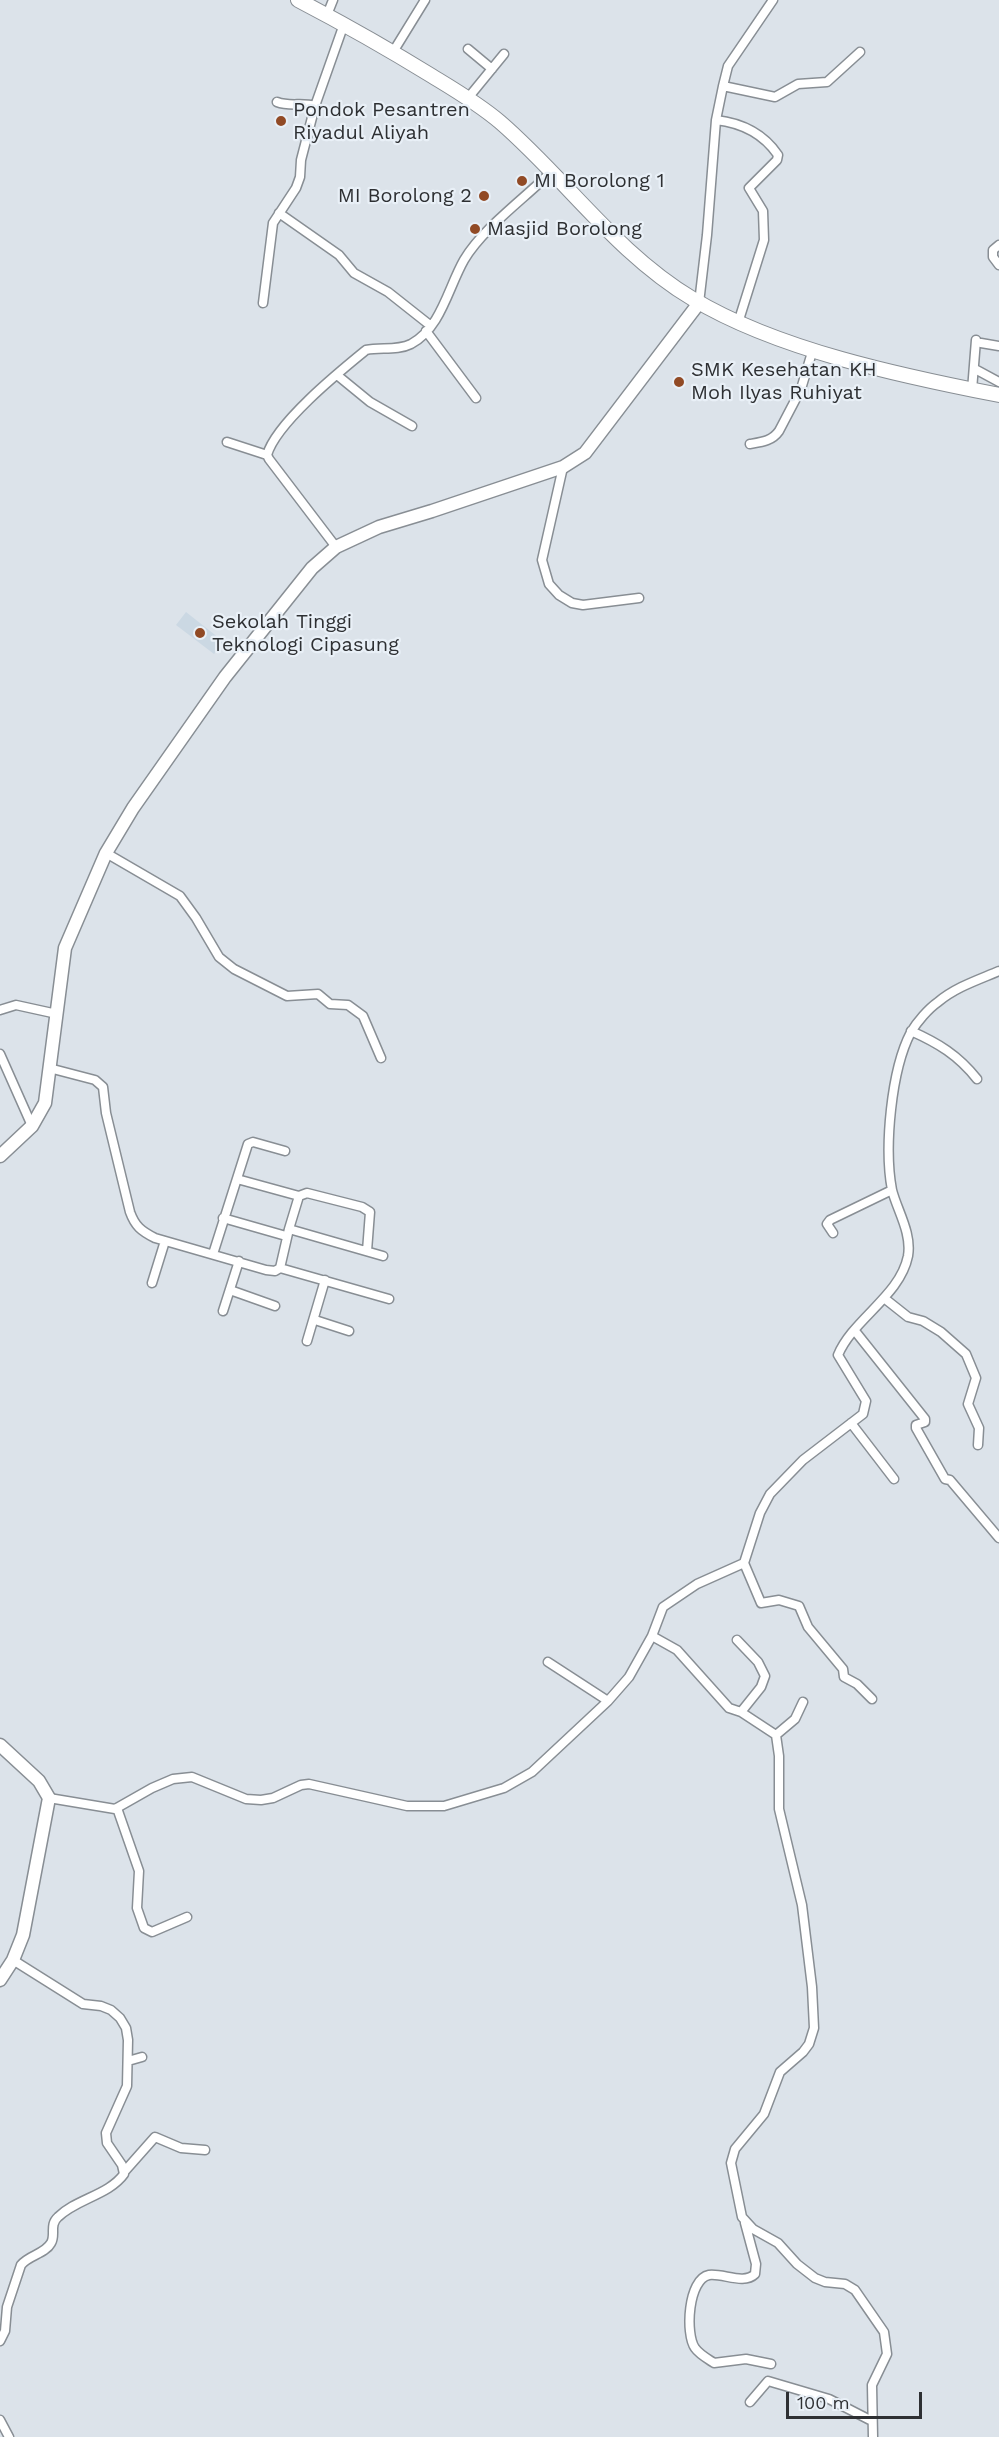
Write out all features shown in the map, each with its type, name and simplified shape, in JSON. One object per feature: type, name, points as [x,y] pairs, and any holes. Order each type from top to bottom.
[{"type":"main road","points":[[298,0],[393,52],[468,98],[506,127],[596,221],[645,265],[699,303],[738,323],[813,349],[880,369],[999,395]]},
{"type":"main road","points":[[0,1156],[32,1126],[45,1104],[68,937],[106,853],[133,808],[225,677],[312,568],[336,547],[379,527],[563,468],[585,453],[699,303]]},
{"type":"main road","points":[[0,1745],[39,1781],[49,1798],[23,1935],[13,1960],[0,1980]]},
{"type":"street","points":[[327,15],[333,0]]},
{"type":"street","points":[[393,52],[425,0]]},
{"type":"street","points":[[699,303],[716,120],[723,86],[728,66],[773,0]]},
{"type":"street","points":[[263,303],[272,229],[300,177],[301,160],[315,106],[344,24]]},
{"type":"street","points":[[468,50],[492,69]]},
{"type":"street","points":[[723,86],[779,96],[798,84],[827,82],[860,52]]},
{"type":"street","points":[[468,98],[504,54]]},
{"type":"street","points":[[277,102],[286,105],[315,106]]},
{"type":"street","points":[[716,120],[735,122],[748,127],[778,155],[777,160],[749,188],[763,211],[764,240],[738,323]]},
{"type":"street","points":[[267,455],[269,447],[283,427],[366,350],[398,349],[411,344],[428,329],[471,250],[507,212],[551,172]]},
{"type":"street","points":[[279,213],[339,255],[354,273],[388,292],[428,329],[476,398]]},
{"type":"street","points":[[999,245],[993,250],[993,257],[999,265]]},
{"type":"street","points":[[972,390],[978,342],[999,345]]},
{"type":"street","points":[[750,444],[767,441],[775,437],[779,431],[801,389],[813,349]]},
{"type":"street","points":[[975,369],[999,382]]},
{"type":"street","points":[[337,375],[370,402],[412,426]]},
{"type":"street","points":[[227,442],[267,455],[336,547]]},
{"type":"street","points":[[563,468],[542,560],[549,584],[567,600],[584,605],[639,598]]},
{"type":"street","points":[[106,853],[180,896],[219,957],[234,969],[287,996],[318,994],[330,1004],[348,1005],[358,1011],[367,1021],[381,1058]]},
{"type":"street","points":[[872,1699],[857,1684],[844,1677],[843,1669],[808,1627],[799,1606],[779,1600],[761,1603],[744,1563],[760,1513],[770,1494],[803,1460],[863,1414],[866,1401],[838,1355],[846,1340],[884,1298],[905,1267],[909,1252],[905,1228],[892,1190],[888,1140],[894,1090],[911,1031],[937,1002],[964,985],[999,971]]},
{"type":"street","points":[[0,1010],[16,1005],[57,1014]]},
{"type":"street","points":[[911,1031],[940,1044],[956,1055],[976,1078]]},
{"type":"street","points":[[0,1054],[32,1126]]},
{"type":"street","points":[[49,1068],[95,1080],[103,1088],[106,1113],[135,1224],[143,1232],[165,1241],[275,1271],[280,1268],[389,1299]]},
{"type":"street","points":[[213,1254],[248,1144],[254,1142],[285,1151]]},
{"type":"street","points":[[237,1179],[299,1196],[308,1193],[369,1210],[367,1251]]},
{"type":"street","points":[[833,1233],[828,1224],[830,1220],[892,1190]]},
{"type":"street","points":[[280,1268],[287,1233],[299,1196]]},
{"type":"street","points":[[223,1218],[383,1256]]},
{"type":"street","points":[[152,1282],[165,1241]]},
{"type":"street","points":[[223,1311],[239,1261]]},
{"type":"street","points":[[307,1341],[325,1280]]},
{"type":"street","points":[[230,1290],[275,1306]]},
{"type":"street","points":[[884,1298],[908,1317],[923,1321],[941,1332],[966,1354],[976,1378],[968,1404],[979,1428],[978,1445]]},
{"type":"street","points":[[315,1320],[349,1331]]},
{"type":"street","points":[[855,1331],[925,1419],[925,1422],[916,1425],[916,1428],[945,1479],[950,1480],[999,1538]]},
{"type":"street","points":[[851,1423],[894,1479]]},
{"type":"street","points":[[49,1798],[117,1808],[173,1779],[192,1777],[246,1799],[261,1800],[309,1784],[407,1806],[444,1806],[504,1788],[532,1772],[608,1701],[629,1677],[651,1636],[663,1607],[680,1593],[744,1563]]},
{"type":"street","points":[[651,1636],[677,1650],[729,1708],[741,1712],[776,1735],[779,1756],[779,1809],[802,1905],[812,1987],[814,2028],[809,2044],[803,2052],[780,2072],[764,2114],[732,2154],[731,2163],[742,2217],[750,2237],[756,2265],[755,2274],[748,2279],[711,2275],[704,2277],[692,2294],[689,2325],[696,2349],[714,2363],[746,2360],[771,2364]]},
{"type":"street","points":[[737,1640],[758,1662],[765,1676],[760,1687],[741,1712]]},
{"type":"street","points":[[548,1662],[608,1701]]},
{"type":"street","points":[[776,1735],[795,1719],[804,1702]]},
{"type":"street","points":[[117,1808],[139,1871],[137,1908],[144,1928],[151,1932],[187,1917]]},
{"type":"street","points":[[13,1960],[83,2004],[101,2006],[111,2010],[120,2018],[128,2040],[127,2086],[105,2133],[107,2144],[122,2165],[123,2174]]},
{"type":"street","points":[[128,2061],[142,2057]]},
{"type":"street","points":[[0,2341],[5,2331],[7,2307],[21,2265],[26,2259],[51,2244],[52,2226],[58,2216],[107,2187],[123,2174],[155,2137],[181,2148],[205,2150]]},
{"type":"street","points":[[123,2174],[137,2168]]},
{"type":"street","points":[[742,2217],[753,2229],[778,2243],[797,2264],[815,2278],[825,2282],[845,2284],[855,2290],[880,2323],[887,2341],[887,2354],[872,2385],[873,2437]]},
{"type":"street","points":[[750,2402],[764,2383],[777,2382],[829,2399],[872,2421]]},
{"type":"street","points":[[0,2420],[9,2437]]},
{"type":"shaded area","name":"Sekolah Tinggi Teknologi Cipasung","points":[[186,612],[224,642],[214,654],[176,625]]},
{"type":"place","name":"Pondok Pesantren Riyadul Aliyah","points":[[281,121]]},
{"type":"place","name":"MI Borolong 1","points":[[522,181]]},
{"type":"place","name":"MI Borolong 2","points":[[484,196]]},
{"type":"place","name":"Masjid Borolong","points":[[475,229]]},
{"type":"place","name":"SMK Kesehatan KH Moh Ilyas Ruhiyat","points":[[679,382]]},
{"type":"place","name":"Sekolah Tinggi Teknologi Cipasung","points":[[200,633]]}]
